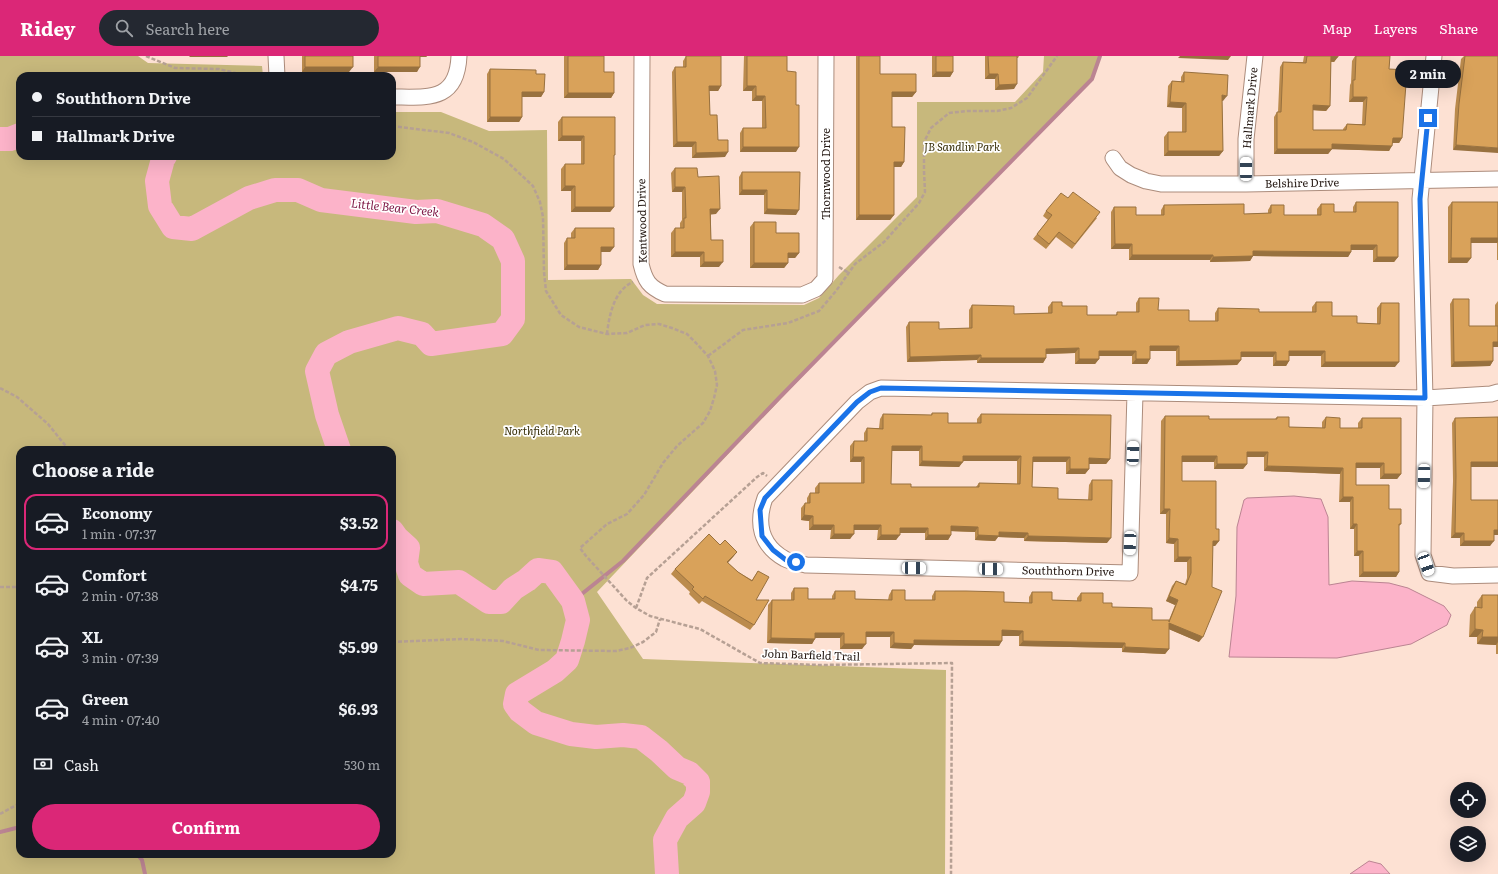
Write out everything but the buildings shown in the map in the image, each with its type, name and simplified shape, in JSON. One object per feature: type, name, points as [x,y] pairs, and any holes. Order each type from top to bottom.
[{"type":"street","points":[[276,56],[277,72]]},
{"type":"street","points":[[396,98],[428,97],[441,94],[453,83],[458,70],[459,56]]},
{"type":"street","name":"Kentwood Drive","points":[[642,56],[641,264],[645,278],[654,289],[665,294],[802,295],[816,289]]},
{"type":"street","name":"Thornwood Drive","points":[[816,289],[825,279],[826,266],[826,56]]},
{"type":"street","name":"Hallmark Drive","points":[[1246,184],[1246,139],[1255,56]]},
{"type":"street","points":[[1434,56],[1420,199],[1425,398],[1423,555],[1429,573],[1452,576],[1498,575]]},
{"type":"street","name":"Belshire Drive","points":[[1113,158],[1120,168],[1131,175],[1146,181],[1161,184],[1246,184],[1498,179]]},
{"type":"street","name":"Souththorn Drive","points":[[1135,393],[1130,573],[806,565],[786,560],[773,550],[762,536],[760,510],[765,498],[857,402],[870,392],[881,388],[1425,398],[1491,394],[1498,392]]},
{"type":"path","points":[[146,56],[175,68],[219,70],[228,72]]},
{"type":"path","points":[[708,356],[743,330],[788,323],[819,311],[836,291],[855,264],[884,242],[919,203],[925,192],[924,142],[931,128],[949,113],[966,111],[996,111],[1011,108],[1027,98],[1057,56]]},
{"type":"path","name":"John Barfield Trail","points":[[396,126],[449,133],[473,142],[504,159],[520,172],[533,186],[540,202],[543,217],[544,272],[546,291],[561,315],[579,327],[607,334],[626,333],[645,325],[659,324],[686,334],[708,356],[715,371],[717,385],[710,411],[704,423],[677,446],[663,463],[644,495],[628,514],[608,524],[580,548],[627,601],[650,616],[700,629],[760,663],[821,665],[952,663],[951,874]]},
{"type":"path","points":[[607,334],[613,306],[620,295],[629,284],[645,278]]},
{"type":"path","points":[[0,388],[17,397],[48,424],[66,446]]},
{"type":"path","points":[[636,608],[647,578],[757,477],[764,473],[777,485]]},
{"type":"path","points":[[0,587],[16,587]]},
{"type":"path","points":[[396,642],[461,639],[503,641],[539,650],[616,651],[630,648],[643,642],[656,632],[660,619]]},
{"type":"path","points":[[0,814],[16,804]]},
{"type":"green space","points":[[0,56],[138,56],[148,63],[262,66],[263,72],[16,72],[16,160],[396,160],[396,112],[441,112],[489,131],[547,130],[548,280],[631,279],[643,295],[657,304],[804,305],[819,298],[839,275],[917,197],[917,102],[1015,102],[1043,72],[1044,56],[1100,56],[1092,79],[873,302],[597,592],[643,659],[946,670],[945,874],[0,874]]},
{"type":"shaded area","points":[[1294,496],[1321,499],[1328,517],[1329,585],[1352,581],[1389,583],[1408,588],[1444,606],[1451,615],[1447,625],[1411,644],[1337,658],[1229,657],[1236,596],[1237,527],[1244,500],[1247,498]]},
{"type":"shaded area","points":[[1369,861],[1381,864],[1390,874],[1350,874]]},
{"type":"waterway","points":[[573,601],[623,561],[779,398],[1092,79],[1100,56]]},
{"type":"waterway","name":"Little Bear Creek","points":[[0,139],[10,139],[16,137]]},
{"type":"waterway","name":"Little Bear Creek","points":[[163,160],[157,181],[160,206],[173,227],[192,229],[249,198],[275,190],[298,190],[321,200],[416,212],[437,211],[483,225],[503,239],[513,261],[513,319],[502,334],[431,344],[422,334],[398,328],[349,342],[326,354],[317,371],[327,415],[338,446]]},
{"type":"waterway","name":"Little Bear Creek","points":[[396,537],[408,548],[406,563],[410,575],[423,584],[459,582],[489,602],[501,602],[513,589],[527,580],[538,570],[552,572],[573,601],[578,620],[573,641],[567,660],[555,671],[517,694],[515,704],[520,711],[536,723],[571,734],[596,737],[623,735],[641,737],[677,768],[689,773],[698,782],[698,792],[694,803],[677,818],[665,840],[667,874]]},
{"type":"waterway","points":[[0,832],[16,828]]},
{"type":"waterway","points":[[140,858],[145,874]]},
{"type":"route","points":[[796,562],[786,560],[773,550],[762,536],[760,510],[765,498],[857,402],[870,392],[881,388],[1425,398],[1420,199],[1428,118]]},
{"type":"park label","name":"JB Sandlin Park","points":[[962,147]]},
{"type":"park label","name":"Northfield Park","points":[[542,431]]}]
